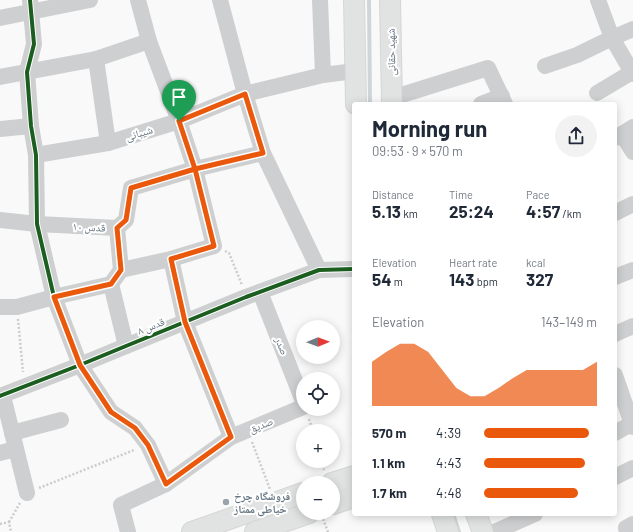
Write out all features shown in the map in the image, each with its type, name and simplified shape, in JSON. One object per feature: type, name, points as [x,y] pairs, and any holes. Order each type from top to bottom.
[{"type":"main road","points":[[354,0],[356,102]]},
{"type":"main road","name":"شهید حقانی","points":[[390,0],[392,101]]},
{"type":"main road","points":[[340,480],[352,477]]},
{"type":"main road","points":[[192,532],[296,495]]},
{"type":"main road","points":[[340,504],[352,498]]},
{"type":"main road","points":[[443,516],[448,532]]},
{"type":"main road","points":[[477,516],[483,532]]},
{"type":"main road","points":[[255,532],[288,527],[304,520]]},
{"type":"street","points":[[0,18],[31,6],[90,0]]},
{"type":"street","points":[[121,270],[171,259],[214,246],[195,169],[149,41],[138,0]]},
{"type":"street","points":[[220,0],[245,94],[263,153],[319,270]]},
{"type":"street","points":[[320,0],[323,75]]},
{"type":"street","points":[[597,93],[632,73],[612,38],[598,0]]},
{"type":"street","points":[[31,6],[34,44],[26,72],[31,126],[36,155],[37,224],[54,297],[80,365],[111,412],[135,428],[148,445],[166,484]]},
{"type":"street","points":[[546,66],[577,55],[633,29]]},
{"type":"street","points":[[0,77],[96,59],[149,41]]},
{"type":"street","points":[[96,59],[108,142]]},
{"type":"street","points":[[392,101],[488,68],[503,100],[492,102]]},
{"type":"street","name":"شیبانی","points":[[36,155],[108,142],[179,121],[245,94],[323,75],[355,71]]},
{"type":"street","points":[[0,129],[31,126]]},
{"type":"street","points":[[623,133],[633,152]]},
{"type":"street","name":"قدس ۱۰","points":[[0,220],[37,224],[117,228],[126,220],[131,188],[195,169],[263,153]]},
{"type":"street","points":[[617,212],[633,204]]},
{"type":"street","points":[[0,307],[17,307],[111,284],[121,270],[117,228]]},
{"type":"street","points":[[171,259],[185,322],[231,437]]},
{"type":"street","name":"قدس ۸","points":[[1,396],[253,294],[319,270],[352,269]]},
{"type":"street","points":[[617,277],[633,270]]},
{"type":"street","points":[[111,284],[126,346]]},
{"type":"street","name":"صدر","points":[[253,294],[296,386]]},
{"type":"street","points":[[617,332],[633,326]]},
{"type":"street","points":[[617,381],[632,425],[617,432]]},
{"type":"street","points":[[1,396],[27,493]]},
{"type":"street","name":"صدیق","points":[[128,532],[121,506],[166,484],[231,437],[296,410]]},
{"type":"street","points":[[12,434],[61,420]]},
{"type":"street","points":[[0,453],[15,449]]},
{"type":"street","points":[[617,476],[633,468]]},
{"type":"street","points":[[494,532],[530,516]]},
{"type":"street","points":[[627,532],[626,528],[633,524]]},
{"type":"path","points":[[214,246],[229,253],[253,294]]},
{"type":"path","points":[[17,307],[25,387]]},
{"type":"path","points":[[248,430],[274,503]]},
{"type":"path","points":[[11,532],[9,522],[27,493],[148,445]]},
{"type":"path","points":[[324,520],[328,532]]},
{"type":"path","points":[[0,524],[9,522]]},
{"type":"waterway","points":[[369,0],[370,102]]},
{"type":"waterway","points":[[454,516],[459,532]]},
{"type":"cycle path","points":[[30,0],[34,44],[27,72],[31,126],[36,155],[37,224],[54,297],[80,365],[111,412],[135,428],[148,445],[166,484]]},
{"type":"cycle path","points":[[0,396],[246,297],[319,270],[352,269]]},
{"type":"place","name":"فروشگاه چرخ خیاطی ممتاز","points":[[226,502]]},
{"type":"route","points":[[179,121],[195,169],[131,188],[126,220],[117,228],[121,270],[111,284],[54,297],[80,365],[111,412],[135,428],[148,445],[166,484],[231,437],[185,322],[171,259],[214,246],[195,169],[263,153],[245,94],[179,121]]}]
